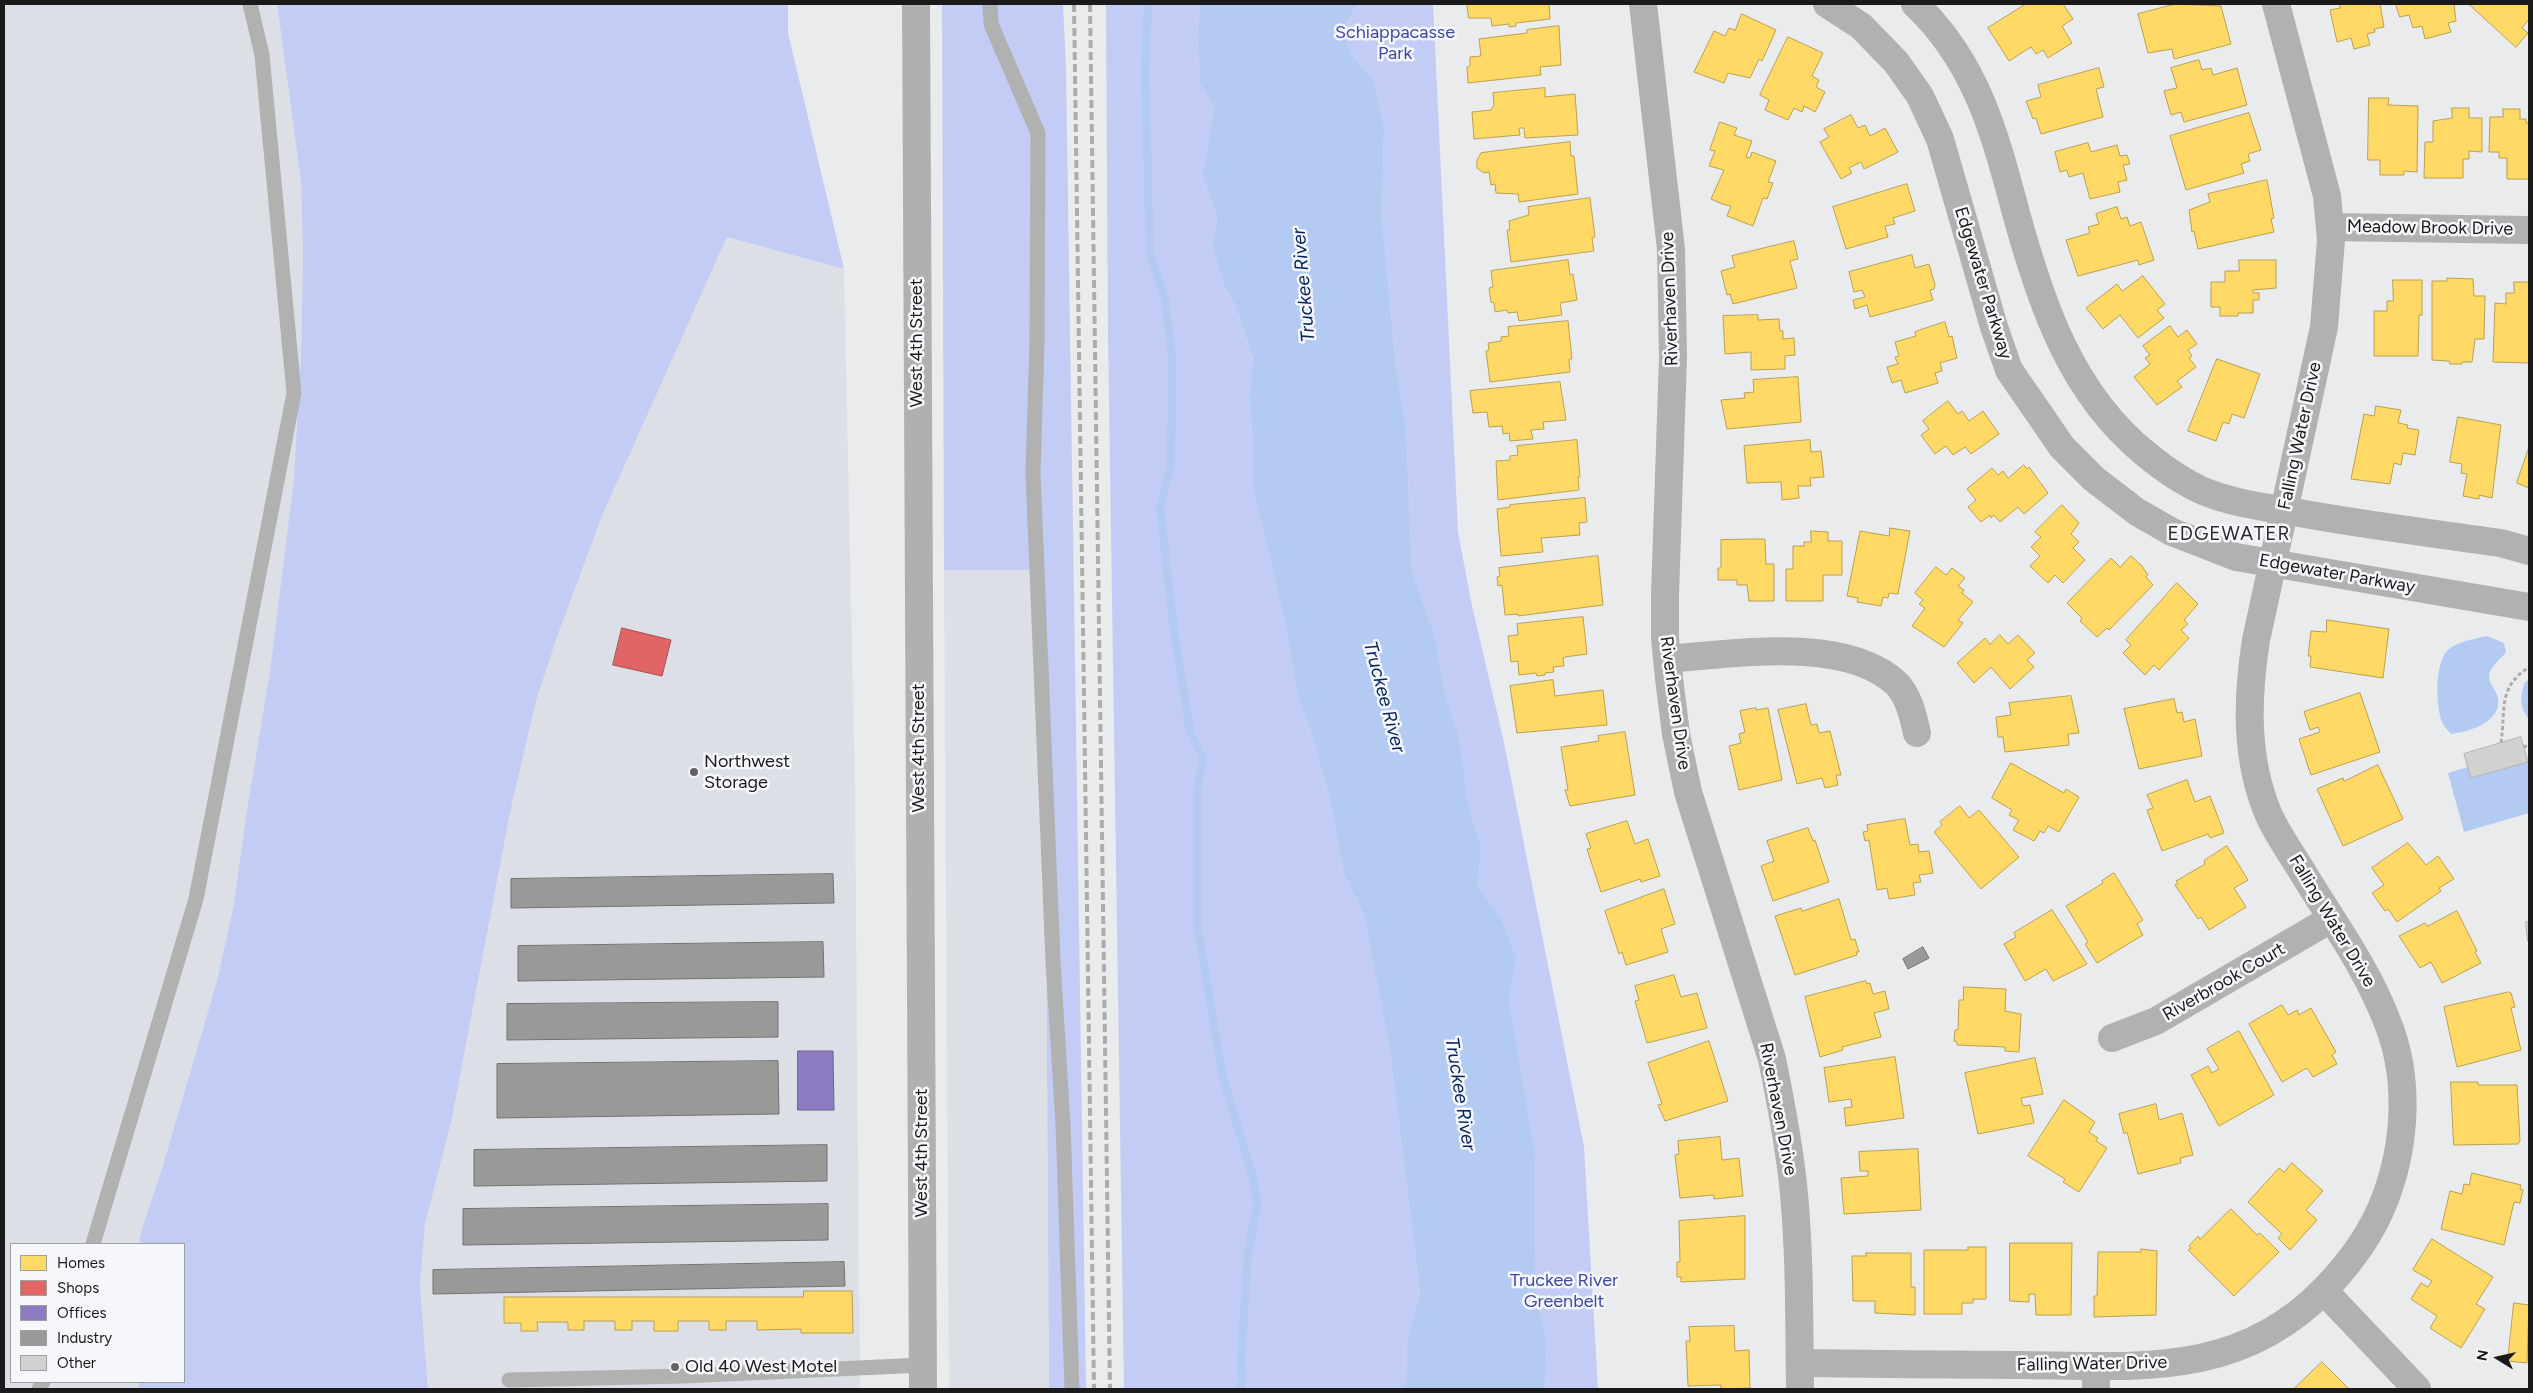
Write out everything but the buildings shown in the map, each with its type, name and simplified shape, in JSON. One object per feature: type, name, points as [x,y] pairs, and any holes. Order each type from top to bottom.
[{"type":"main road","name":"West 4th Street","points":[[909,4],[915,106]]},
{"type":"main road","name":"West 4th Street","points":[[916,4],[915,106],[923,1377]]},
{"type":"street","name":"Riverhaven Drive","points":[[1643,4],[1671,257],[1673,357],[1665,595],[1667,658],[1676,734],[1688,792],[1772,1059],[1780,1098],[1794,1194],[1799,1264],[1800,1376]]},
{"type":"street","name":"Edgewater Parkway","points":[[1827,4],[1861,26],[1896,62],[1920,96],[1940,140],[1994,327],[2010,370],[2062,447],[2094,479],[2137,512],[2172,532],[2236,557],[2529,607]]},
{"type":"street","points":[[1915,4],[1962,61],[1981,97],[1996,140],[2045,309],[2070,364],[2099,407],[2132,443],[2166,470],[2202,490],[2228,500],[2501,543],[2529,551]]},
{"type":"street","name":"Falling Water Drive","points":[[1800,1376],[2096,1378],[2166,1364],[2209,1358],[2252,1343],[2285,1324],[2324,1291],[2346,1268],[2376,1221],[2390,1186],[2399,1150],[2403,1110],[2399,1065],[2388,1023],[2367,977],[2269,814],[2255,773],[2249,729],[2249,687],[2256,640],[2324,327],[2329,286],[2330,226],[2327,196],[2276,4]]},
{"type":"street","name":"Meadow Brook Drive","points":[[2330,226],[2529,230]]},
{"type":"street","points":[[1667,658],[1806,651],[1862,663],[1882,673],[1898,685],[1911,706],[1917,733]]},
{"type":"street","name":"Riverbrook Court","points":[[2112,1038],[2156,1021],[2331,919]]},
{"type":"street","points":[[2324,1291],[2417,1389]]},
{"type":"lane","points":[[93,1243],[196,899],[294,393],[262,55],[250,4]]},
{"type":"lane","points":[[990,4],[992,24],[1038,133],[1037,342],[1033,473],[1053,952],[1063,1124],[1072,1389]]},
{"type":"lane","points":[[509,1380],[684,1376],[923,1377]]},
{"type":"path","points":[[2500,743],[2505,695],[2511,681],[2529,666]]},
{"type":"path","points":[[2523,746],[2529,747]]},
{"type":"shaded area","points":[[4,4],[277,4],[301,182],[303,256],[301,353],[294,477],[270,671],[246,816],[234,904],[217,981],[139,1243],[10,1243],[10,1383],[139,1383],[139,1389],[4,1389]]},
{"type":"shaded area","points":[[727,237],[844,269],[855,793],[860,1389],[428,1389],[420,1286],[425,1224],[452,1118],[510,813],[536,701],[557,637],[602,516]]},
{"type":"shaded area","points":[[944,570],[1044,570],[1049,1389],[949,1389]]},
{"type":"green space","points":[[277,4],[788,4],[788,33],[844,269],[727,237],[602,516],[557,637],[536,701],[510,813],[452,1118],[425,1224],[420,1286],[428,1389],[139,1389],[139,1383],[185,1383],[185,1243],[139,1243],[217,981],[234,904],[246,816],[270,671],[294,477],[301,353],[303,256],[301,182]]},
{"type":"green space","points":[[942,4],[1063,4],[1066,69],[1086,1389],[1049,1389],[1044,570],[944,570]]},
{"type":"green space","points":[[1106,4],[1200,4],[1197,35],[1200,84],[1214,107],[1202,175],[1217,218],[1212,246],[1223,283],[1236,308],[1253,361],[1249,398],[1253,442],[1253,488],[1283,615],[1298,696],[1315,745],[1329,797],[1344,875],[1363,913],[1389,1045],[1420,1294],[1407,1338],[1406,1389],[1124,1389],[1108,333]]},
{"type":"green space","points":[[1357,4],[1433,4],[1458,532],[1472,606],[1503,738],[1584,1147],[1598,1389],[1545,1389],[1547,1343],[1536,1295],[1535,1150],[1509,1000],[1517,958],[1501,917],[1478,887],[1481,847],[1467,798],[1460,739],[1445,693],[1435,636],[1412,571],[1406,425],[1396,366],[1382,218],[1384,126],[1374,80],[1350,53],[1343,29]]},
{"type":"water","name":"Truckee River","points":[[1200,4],[1357,4],[1343,29],[1350,53],[1374,80],[1384,126],[1382,218],[1396,366],[1406,425],[1412,571],[1435,636],[1445,693],[1460,739],[1467,798],[1481,847],[1478,887],[1501,917],[1517,958],[1509,1000],[1535,1150],[1536,1295],[1547,1343],[1545,1389],[1406,1389],[1407,1338],[1420,1294],[1389,1045],[1363,913],[1344,875],[1329,797],[1315,745],[1298,696],[1283,615],[1253,488],[1253,442],[1249,398],[1253,360],[1236,308],[1223,283],[1212,246],[1217,218],[1202,175],[1214,107],[1200,84],[1197,35]]},
{"type":"water","points":[[2487,636],[2504,643],[2506,652],[2493,667],[2489,677],[2498,698],[2498,706],[2490,719],[2483,724],[2466,731],[2451,734],[2443,724],[2438,706],[2438,674],[2440,664],[2443,656],[2456,644]]},
{"type":"water","points":[[2529,680],[2529,719],[2523,711],[2521,702],[2525,682]]},
{"type":"water","points":[[2528,762],[2529,813],[2464,832],[2448,773],[2468,767],[2472,778]]},
{"type":"waterway","points":[[1148,4],[1145,72],[1150,255],[1165,299],[1172,358],[1171,465],[1160,507],[1174,631],[1190,732],[1203,758],[1197,791],[1197,924],[1222,1074],[1253,1178],[1257,1205],[1248,1253],[1241,1359],[1242,1389]]},
{"type":"railway","points":[[1074,4],[1094,1389]]},
{"type":"railway","points":[[1090,4],[1110,1389]]},
{"type":"place","name":"Northwest Storage","points":[[694,772]]},
{"type":"place","name":"Old 40 West Motel","points":[[675,1367]]},
{"type":"district","name":"EDGEWATER","points":[[2229,534]]},
{"type":"park label","name":"Schiappacasse Park","points":[[1395,43]]},
{"type":"park label","name":"Truckee River Greenbelt","points":[[1564,1291]]}]
